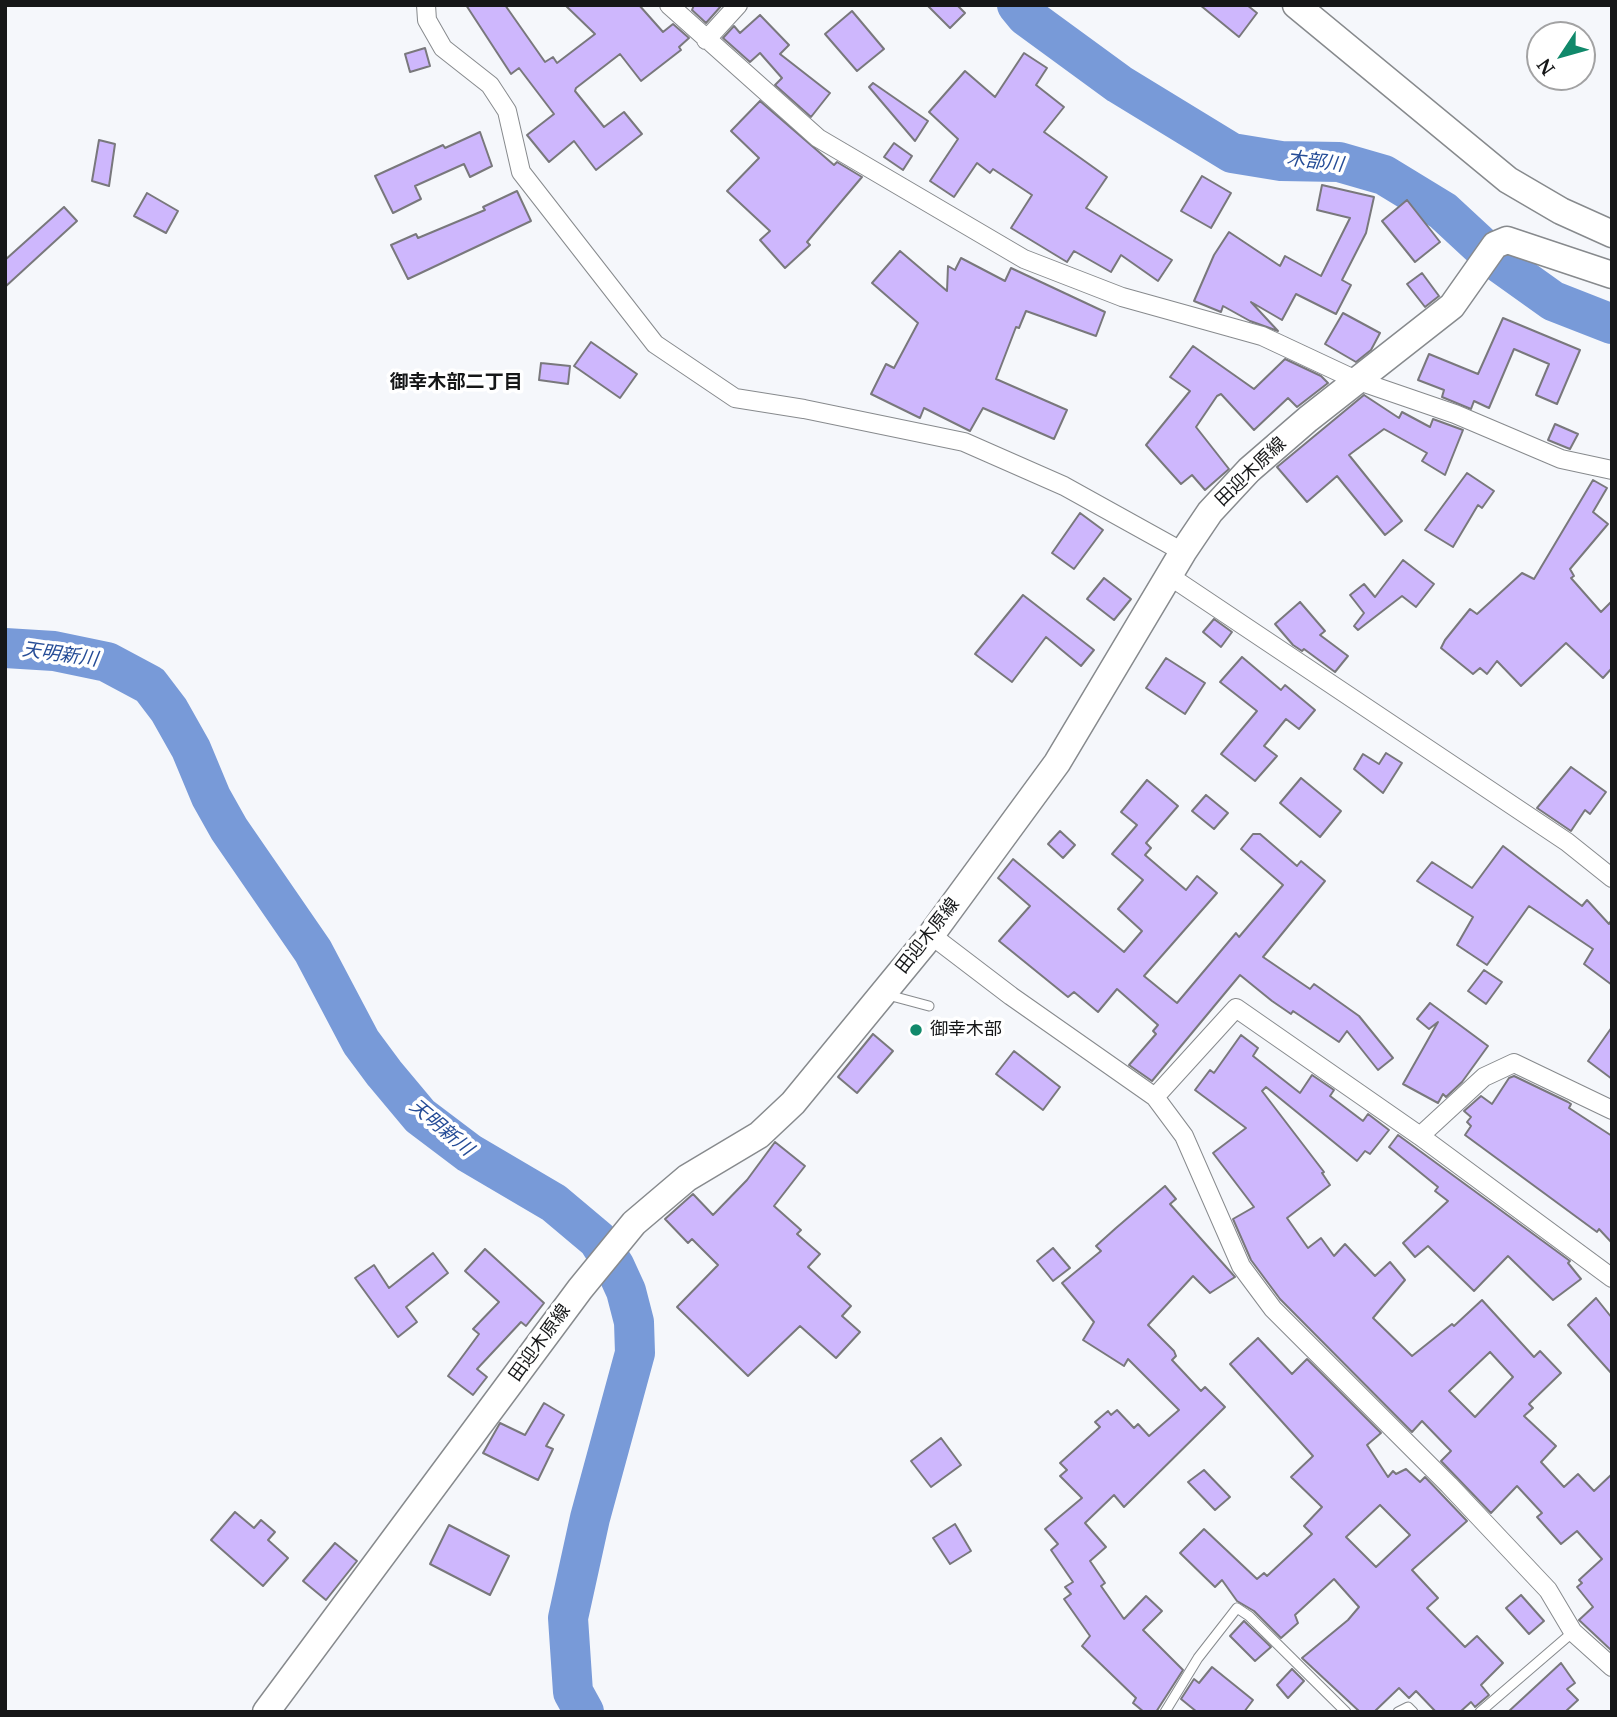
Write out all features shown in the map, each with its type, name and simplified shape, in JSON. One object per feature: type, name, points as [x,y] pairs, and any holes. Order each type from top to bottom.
[{"type":"main road","points":[[1296,5],[1508,180],[1561,211],[1612,234]]},
{"type":"main road","name":"田迎木原線","points":[[266,1712],[580,1289],[621,1238],[634,1223],[687,1178],[759,1135],[793,1103],[931,935],[1057,763],[1168,575],[1210,512],[1249,470],[1356,380],[1452,306],[1495,245],[1507,240],[1612,275]]},
{"type":"street","points":[[426,5],[427,20],[443,48],[490,85],[507,111],[521,172],[655,344],[735,398],[804,409],[964,442],[1063,486],[1183,552]]},
{"type":"street","points":[[669,5],[818,138],[1024,260],[1122,297],[1262,336],[1356,380],[1455,414],[1561,459],[1612,470]]},
{"type":"street","points":[[706,40],[738,5]]},
{"type":"street","points":[[1168,575],[1567,842],[1612,878]]},
{"type":"street","points":[[931,935],[1011,996],[1155,1097],[1184,1136],[1241,1266],[1273,1309],[1449,1485],[1548,1590],[1573,1632],[1612,1667]]},
{"type":"street","points":[[1155,1097],[1236,1008],[1420,1136],[1612,1278]]},
{"type":"street","points":[[1420,1136],[1485,1077],[1514,1063],[1612,1110]]},
{"type":"lane","points":[[883,993],[929,1006]]},
{"type":"lane","points":[[1165,1712],[1198,1658],[1237,1608],[1250,1616],[1346,1712]]},
{"type":"lane","points":[[1480,1712],[1573,1632]]},
{"type":"lane","points":[[1398,1712],[1408,1707],[1413,1712]]},
{"type":"building","points":[[466,5],[505,5],[545,62],[553,57],[557,63],[595,34],[565,5],[639,5],[663,32],[673,24],[689,38],[679,47],[681,50],[641,81],[620,54],[576,88],[575,91],[604,127],[624,112],[642,134],[596,170],[574,141],[549,162],[527,135],[554,114],[519,68],[511,74]]},
{"type":"building","points":[[694,5],[722,5],[706,23],[692,10]]},
{"type":"building","points":[[927,5],[957,5],[965,13],[950,28]]},
{"type":"building","points":[[1200,5],[1247,5],[1257,13],[1239,37]]},
{"type":"building","points":[[852,11],[884,49],[857,71],[825,34]]},
{"type":"building","points":[[760,15],[789,45],[780,54],[830,93],[811,117],[775,85],[782,78],[760,53],[750,62],[723,38],[734,26],[740,33]]},
{"type":"building","points":[[425,48],[430,66],[410,72],[405,54]]},
{"type":"building","points":[[1024,53],[1047,68],[1036,85],[1064,107],[1044,132],[1107,177],[1086,208],[1172,260],[1158,281],[1121,255],[1111,272],[1074,251],[1067,262],[1011,228],[1032,195],[993,169],[990,173],[977,163],[954,197],[930,181],[958,139],[929,112],[965,71],[995,97]]},
{"type":"building","points":[[873,83],[928,121],[915,141],[869,87]]},
{"type":"building","points":[[760,101],[834,165],[837,162],[862,177],[807,242],[810,245],[785,268],[760,240],[770,231],[727,191],[759,158],[731,131]]},
{"type":"building","points":[[480,132],[492,166],[470,177],[464,164],[415,186],[421,199],[393,213],[375,176],[443,145],[445,148]]},
{"type":"building","points":[[99,140],[115,144],[109,186],[92,181]]},
{"type":"building","points":[[894,143],[912,156],[903,170],[884,157]]},
{"type":"building","points":[[1202,176],[1231,193],[1211,228],[1181,211]]},
{"type":"building","points":[[1322,185],[1374,197],[1366,233],[1342,280],[1351,285],[1336,314],[1296,294],[1282,320],[1251,302],[1278,331],[1250,321],[1223,306],[1221,312],[1194,301],[1214,255],[1229,232],[1280,266],[1285,256],[1321,276],[1350,218],[1317,210]]},
{"type":"building","points":[[517,191],[531,221],[408,279],[391,245],[416,234],[418,238],[485,210],[483,207]]},
{"type":"building","points":[[147,193],[178,211],[166,233],[134,216]]},
{"type":"building","points":[[1407,200],[1440,242],[1415,262],[1382,221]]},
{"type":"building","points":[[64,207],[77,221],[5,287],[5,260]]},
{"type":"building","points":[[900,251],[947,291],[948,266],[955,270],[961,258],[1005,281],[1011,268],[1105,312],[1096,336],[1026,311],[1019,328],[1016,327],[996,379],[1067,410],[1054,439],[983,408],[970,431],[924,408],[920,418],[871,394],[886,364],[894,368],[918,323],[872,283]]},
{"type":"building","points":[[1422,273],[1439,296],[1425,307],[1407,284]]},
{"type":"building","points":[[1343,313],[1380,333],[1371,350],[1356,362],[1325,344]]},
{"type":"building","points":[[1503,318],[1580,350],[1557,404],[1536,395],[1549,364],[1514,349],[1489,408],[1474,401],[1471,409],[1442,397],[1444,390],[1418,380],[1429,354],[1478,374]]},
{"type":"building","points":[[591,342],[637,374],[620,398],[574,366]]},
{"type":"building","points":[[1193,346],[1254,389],[1285,359],[1321,376],[1328,383],[1297,407],[1288,398],[1254,430],[1221,394],[1217,396],[1196,427],[1229,469],[1205,490],[1192,475],[1181,484],[1146,445],[1190,391],[1170,377]]},
{"type":"building","points":[[541,363],[570,366],[568,384],[539,380]]},
{"type":"building","points":[[1364,395],[1399,418],[1402,412],[1430,427],[1433,419],[1463,430],[1445,475],[1422,461],[1427,453],[1384,429],[1349,455],[1402,521],[1385,535],[1337,476],[1307,502],[1277,467]]},
{"type":"building","points":[[1555,424],[1578,434],[1570,449],[1548,440]]},
{"type":"building","points":[[1467,473],[1494,491],[1482,508],[1478,505],[1453,547],[1425,530]]},
{"type":"building","points":[[1593,480],[1607,488],[1593,512],[1608,524],[1570,569],[1574,576],[1571,578],[1601,612],[1612,601],[1612,668],[1603,678],[1566,643],[1521,686],[1497,661],[1487,674],[1480,668],[1473,674],[1441,648],[1445,640],[1470,609],[1477,614],[1522,573],[1534,579]]},
{"type":"building","points":[[1080,513],[1103,530],[1074,569],[1052,553]]},
{"type":"building","points":[[1403,560],[1434,584],[1416,607],[1402,596],[1358,630],[1354,626],[1364,613],[1350,595],[1364,584],[1375,597]]},
{"type":"building","points":[[1104,578],[1131,599],[1114,620],[1087,599]]},
{"type":"building","points":[[1023,595],[1094,650],[1081,666],[1046,637],[1012,682],[975,654]]},
{"type":"building","points":[[1300,602],[1325,631],[1320,635],[1348,656],[1335,672],[1304,649],[1302,651],[1293,645],[1275,624]]},
{"type":"building","points":[[1214,619],[1232,632],[1221,647],[1203,632]]},
{"type":"building","points":[[1242,657],[1281,690],[1285,685],[1315,710],[1299,729],[1286,719],[1264,746],[1277,756],[1255,781],[1221,754],[1257,711],[1220,682]]},
{"type":"building","points":[[1166,658],[1205,683],[1185,714],[1146,688]]},
{"type":"building","points":[[1386,753],[1402,763],[1383,793],[1354,769],[1363,754],[1379,764]]},
{"type":"building","points":[[1571,767],[1606,792],[1590,814],[1585,810],[1571,831],[1537,808]]},
{"type":"building","points":[[1301,778],[1341,811],[1320,837],[1280,803]]},
{"type":"building","points":[[1147,780],[1178,806],[1146,843],[1151,848],[1145,855],[1186,890],[1197,876],[1217,893],[1144,976],[1177,1003],[1236,933],[1239,937],[1283,885],[1241,849],[1253,834],[1260,834],[1297,866],[1301,861],[1325,881],[1263,957],[1310,989],[1314,984],[1359,1016],[1393,1058],[1378,1070],[1347,1031],[1339,1042],[1293,1011],[1291,1014],[1240,975],[1152,1081],[1129,1065],[1156,1034],[1153,1031],[1158,1025],[1117,989],[1098,1012],[1074,992],[1068,997],[999,941],[1030,906],[998,878],[1013,859],[1124,952],[1142,931],[1118,909],[1143,880],[1112,854],[1137,825],[1121,812]]},
{"type":"building","points":[[1206,795],[1228,813],[1214,829],[1192,811]]},
{"type":"building","points":[[1060,831],[1075,845],[1063,858],[1048,844]]},
{"type":"building","points":[[1503,846],[1582,906],[1587,900],[1609,924],[1612,919],[1612,985],[1584,964],[1593,949],[1529,906],[1487,965],[1457,945],[1473,917],[1417,881],[1432,862],[1472,888]]},
{"type":"building","points":[[1484,970],[1502,982],[1486,1004],[1468,991]]},
{"type":"building","points":[[1430,1003],[1488,1046],[1462,1082],[1446,1097],[1443,1094],[1438,1103],[1403,1084],[1438,1022],[1429,1029],[1417,1019]]},
{"type":"building","points":[[1612,1027],[1612,1079],[1588,1061]]},
{"type":"building","points":[[873,1034],[893,1051],[857,1093],[838,1077]]},
{"type":"building","points":[[1241,1035],[1258,1048],[1253,1056],[1300,1093],[1312,1075],[1334,1090],[1330,1096],[1363,1121],[1368,1114],[1389,1130],[1370,1154],[1365,1151],[1357,1161],[1266,1087],[1262,1091],[1324,1172],[1322,1173],[1330,1185],[1287,1218],[1308,1248],[1321,1238],[1334,1256],[1345,1244],[1375,1276],[1390,1262],[1405,1280],[1373,1318],[1412,1356],[1452,1324],[1454,1326],[1482,1300],[1534,1357],[1540,1351],[1561,1373],[1529,1404],[1533,1408],[1524,1416],[1556,1446],[1541,1462],[1564,1487],[1578,1474],[1594,1491],[1612,1474],[1612,1651],[1579,1620],[1593,1607],[1577,1587],[1582,1583],[1579,1580],[1602,1559],[1577,1531],[1561,1544],[1537,1517],[1542,1513],[1517,1486],[1491,1513],[1441,1461],[1451,1451],[1422,1421],[1412,1432],[1280,1299],[1251,1260],[1233,1219],[1254,1207],[1213,1153],[1246,1128],[1195,1090],[1210,1070],[1214,1073]],"holes":[[[1490,1352],[1513,1377],[1475,1417],[1449,1391]]]},
{"type":"building","points":[[1014,1051],[1060,1087],[1043,1110],[996,1074]]},
{"type":"building","points":[[1514,1076],[1568,1102],[1571,1104],[1569,1108],[1612,1136],[1612,1243],[1599,1229],[1597,1232],[1465,1135],[1471,1126],[1467,1122],[1471,1117],[1464,1111],[1481,1096],[1492,1104],[1509,1078]]},
{"type":"building","points":[[1398,1135],[1570,1261],[1568,1263],[1581,1279],[1553,1300],[1508,1256],[1474,1291],[1428,1246],[1415,1257],[1403,1243],[1448,1201],[1435,1191],[1438,1187],[1389,1147]]},
{"type":"building","points":[[775,1142],[805,1166],[774,1206],[801,1230],[797,1234],[820,1254],[808,1267],[851,1306],[842,1316],[860,1332],[836,1358],[800,1326],[748,1376],[677,1307],[718,1265],[692,1239],[688,1243],[665,1219],[693,1194],[713,1215],[747,1180]]},
{"type":"building","points":[[1165,1186],[1176,1199],[1170,1204],[1235,1277],[1210,1293],[1193,1276],[1148,1325],[1174,1351],[1176,1356],[1172,1360],[1201,1391],[1205,1387],[1225,1407],[1124,1507],[1114,1495],[1085,1523],[1106,1547],[1090,1561],[1105,1583],[1101,1586],[1124,1619],[1146,1596],[1162,1611],[1143,1630],[1183,1670],[1156,1712],[1144,1712],[1133,1703],[1136,1698],[1082,1646],[1090,1636],[1064,1599],[1071,1594],[1065,1587],[1073,1582],[1051,1550],[1058,1544],[1045,1529],[1082,1498],[1060,1476],[1067,1470],[1060,1463],[1100,1427],[1095,1422],[1108,1411],[1111,1415],[1117,1410],[1134,1428],[1138,1424],[1149,1436],[1179,1410],[1128,1359],[1124,1366],[1083,1340],[1094,1322],[1062,1283],[1101,1251],[1096,1246]]},
{"type":"building","points":[[1053,1248],[1070,1268],[1053,1281],[1037,1261]]},
{"type":"building","points":[[485,1249],[544,1303],[526,1326],[521,1322],[477,1369],[487,1377],[473,1395],[448,1376],[479,1334],[473,1329],[499,1302],[465,1271]]},
{"type":"building","points":[[433,1253],[448,1273],[406,1307],[417,1322],[398,1337],[355,1278],[374,1265],[389,1288]]},
{"type":"building","points":[[1596,1298],[1612,1318],[1612,1374],[1568,1325]]},
{"type":"building","points":[[1258,1338],[1292,1374],[1307,1359],[1381,1433],[1367,1445],[1388,1477],[1393,1471],[1396,1474],[1406,1469],[1420,1482],[1425,1477],[1467,1521],[1412,1570],[1438,1598],[1427,1608],[1465,1647],[1477,1636],[1503,1663],[1481,1685],[1489,1695],[1475,1707],[1471,1702],[1460,1712],[1436,1712],[1416,1691],[1409,1698],[1399,1688],[1374,1712],[1360,1712],[1302,1658],[1348,1620],[1359,1607],[1334,1579],[1295,1615],[1298,1623],[1281,1638],[1254,1611],[1237,1601],[1222,1580],[1215,1587],[1180,1553],[1204,1529],[1257,1579],[1264,1573],[1267,1576],[1312,1534],[1304,1526],[1322,1507],[1291,1477],[1313,1456],[1230,1364]],"holes":[[[1380,1505],[1410,1535],[1376,1567],[1346,1537]]]},
{"type":"building","points":[[544,1403],[564,1415],[546,1446],[553,1449],[538,1480],[483,1453],[500,1423],[525,1435]]},
{"type":"building","points":[[941,1438],[961,1465],[931,1487],[911,1461]]},
{"type":"building","points":[[1204,1470],[1230,1497],[1215,1510],[1188,1482]]},
{"type":"building","points":[[235,1512],[254,1528],[261,1520],[275,1532],[268,1540],[288,1558],[263,1586],[211,1540]]},
{"type":"building","points":[[955,1524],[971,1551],[950,1564],[933,1538]]},
{"type":"building","points":[[449,1525],[509,1556],[490,1595],[430,1564]]},
{"type":"building","points":[[335,1543],[357,1561],[326,1600],[303,1581]]},
{"type":"building","points":[[1521,1595],[1544,1621],[1529,1634],[1506,1608]]},
{"type":"building","points":[[1244,1621],[1271,1647],[1255,1661],[1230,1636]]},
{"type":"building","points":[[1561,1663],[1575,1683],[1567,1689],[1578,1700],[1565,1712],[1508,1712]]},
{"type":"building","points":[[1212,1667],[1253,1700],[1244,1712],[1197,1712],[1181,1699],[1194,1679],[1199,1683]]},
{"type":"building","points":[[1292,1669],[1304,1681],[1288,1698],[1277,1685]]},
{"type":"waterway","name":"木部川","points":[[1017,5],[1026,16],[1119,84],[1232,153],[1281,161],[1339,162],[1384,175],[1443,211],[1497,261],[1553,301],[1612,324]]},
{"type":"waterway","name":"天明新川","points":[[5,648],[54,651],[107,662],[150,685],[169,710],[191,749],[211,797],[229,829],[313,951],[361,1042],[384,1073],[420,1116],[469,1153],[554,1203],[598,1240],[615,1267],[626,1291],[634,1322],[635,1353],[590,1518],[568,1618],[573,1692],[584,1712]]},
{"type":"place","name":"御幸木部","points":[[916,1030]]},
{"type":"district","name":"御幸木部二丁目","points":[[456,383]]}]
